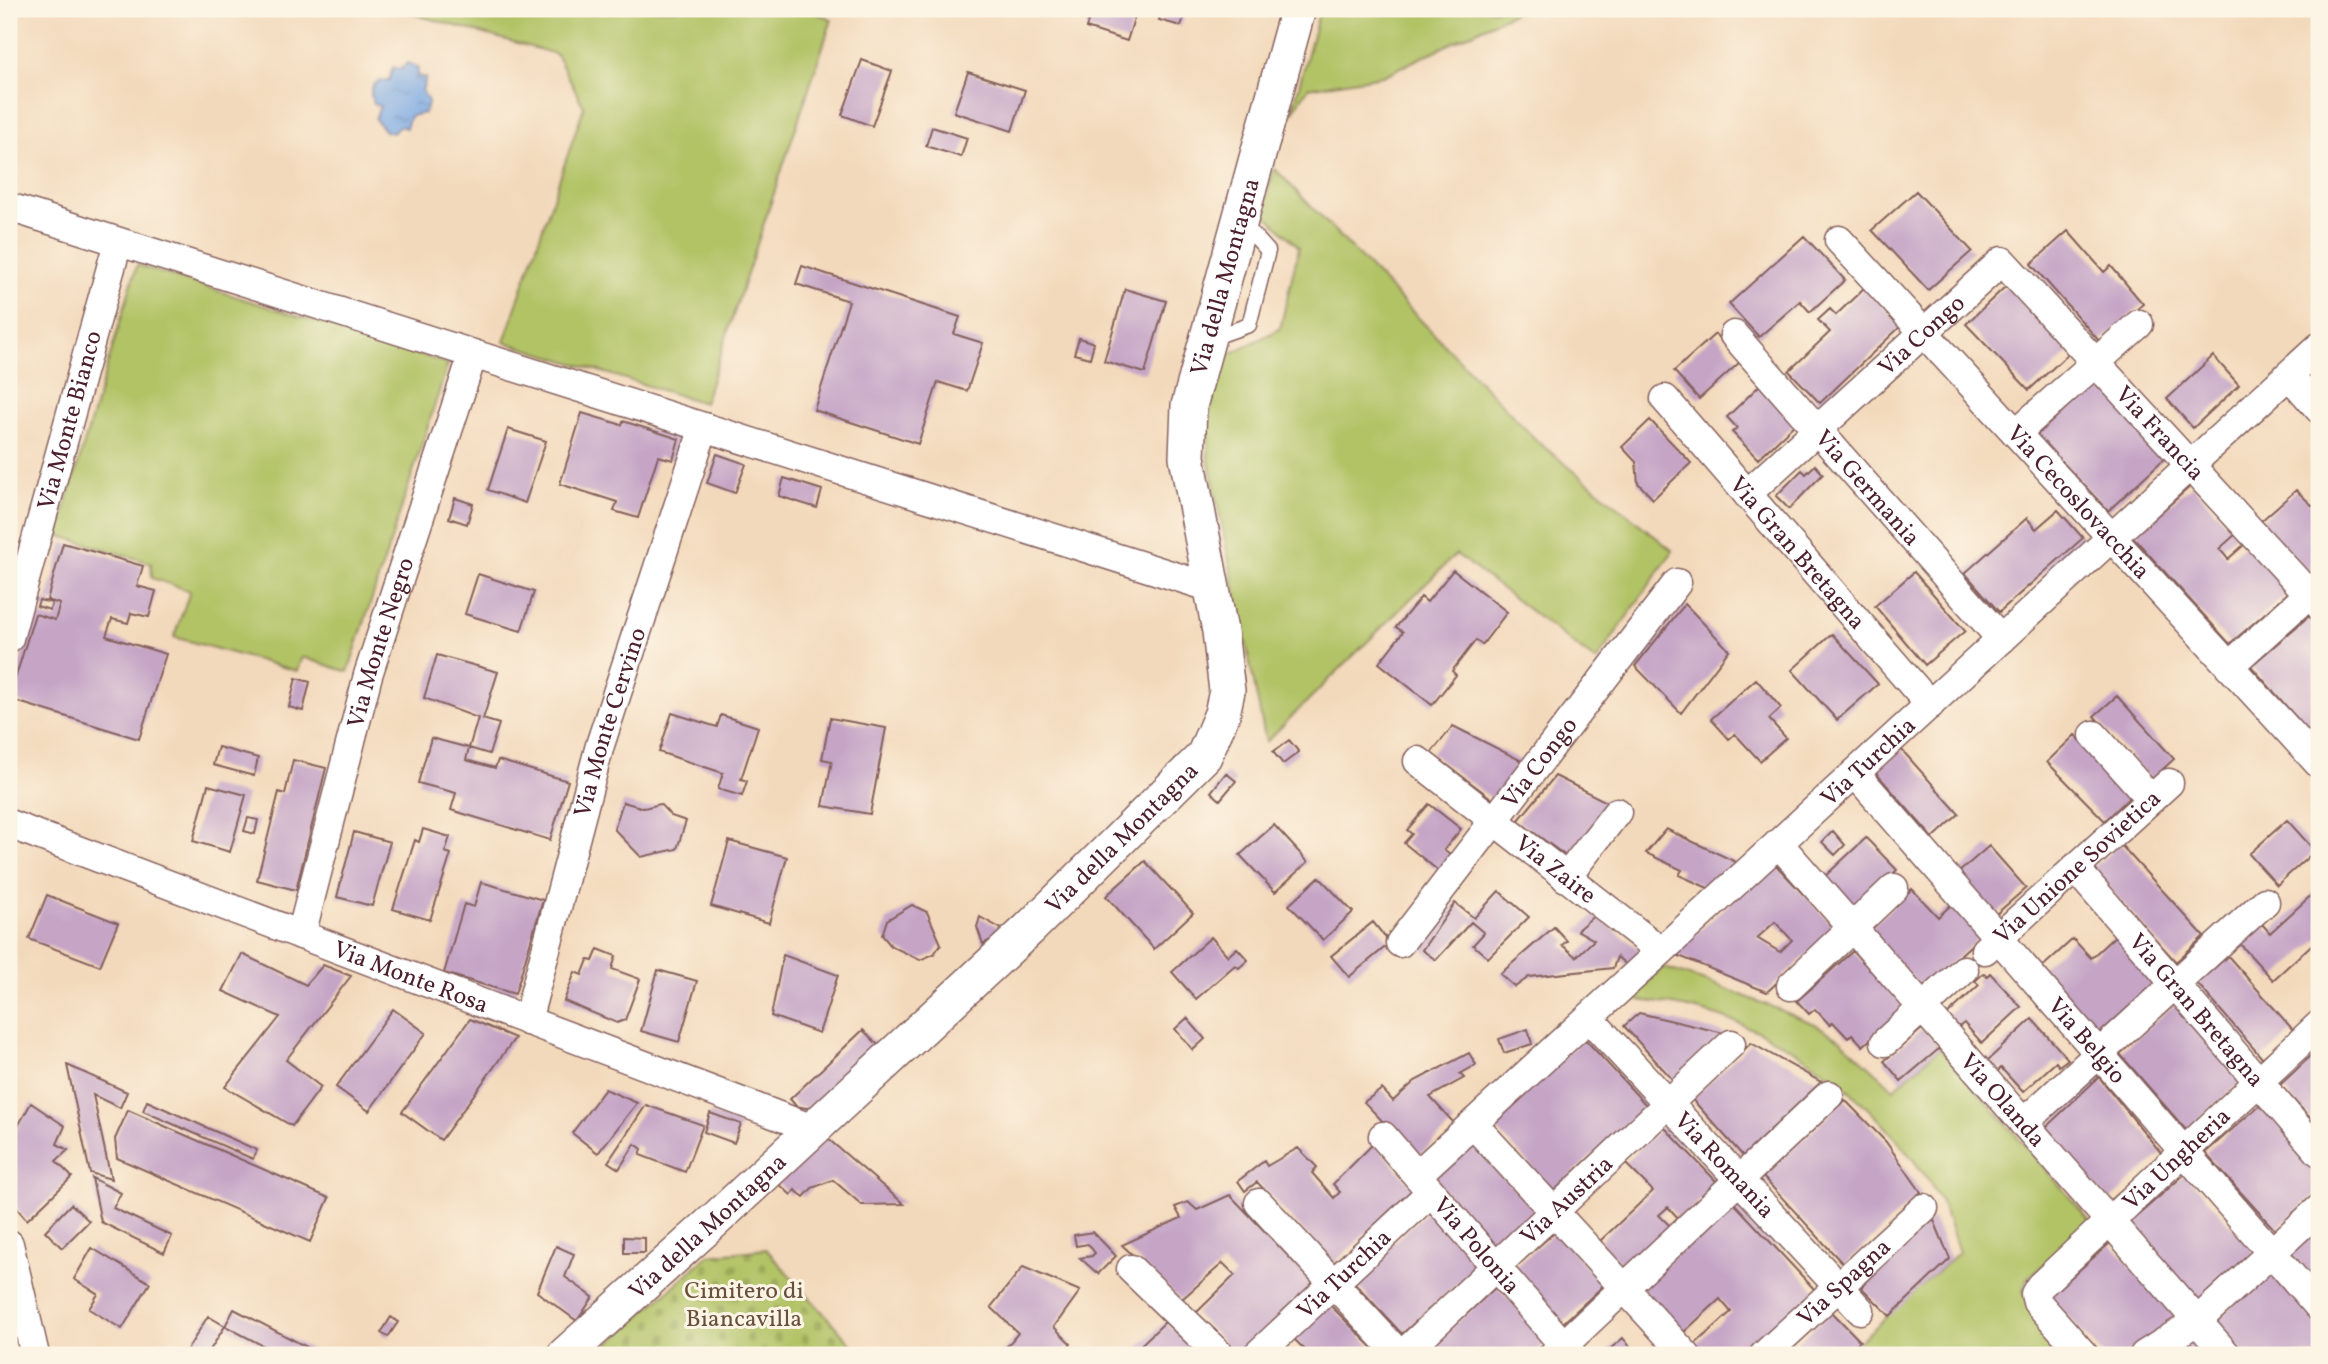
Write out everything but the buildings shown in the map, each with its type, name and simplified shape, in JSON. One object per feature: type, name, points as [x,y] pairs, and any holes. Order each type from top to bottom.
[{"type":"street","name":"Via della Montagna","points":[[565,1355],[1029,929],[1204,756],[1222,714],[1227,691],[1220,631],[1187,457],[1188,406],[1298,9]]},
{"type":"street","points":[[9,207],[1212,588]]},
{"type":"street","name":"Via Cecoslovacchia","points":[[1839,240],[2318,761]]},
{"type":"street","name":"Via Monte Bianco","points":[[9,638],[15,593],[118,242]]},
{"type":"street","name":"Via Congo","points":[[1746,494],[2002,261]]},
{"type":"street","name":"Via Francia","points":[[2002,261],[2190,466],[2316,595]]},
{"type":"street","points":[[2016,433],[2139,324]]},
{"type":"street","name":"Via Germania","points":[[1734,335],[2001,639]]},
{"type":"street","name":"Via Turchia","points":[[1257,1355],[1333,1283],[1424,1183],[1473,1124],[2319,347]]},
{"type":"street","name":"Via Monte Negro","points":[[302,935],[368,676],[473,354]]},
{"type":"street","points":[[2289,375],[2319,409]]},
{"type":"street","name":"Via Gran Bretagna","points":[[1665,399],[1930,705]]},
{"type":"street","name":"Via Monte Cervino","points":[[527,1021],[600,745],[704,427]]},
{"type":"street","name":"Via Congo","points":[[1400,943],[1677,583]]},
{"type":"street","points":[[2230,666],[2316,595]]},
{"type":"street","name":"Via Unione Sovietica","points":[[1992,944],[2160,791],[2094,735]]},
{"type":"street","name":"Via Zaire","points":[[1418,761],[1661,951]]},
{"type":"street","name":"Via Belgio","points":[[1855,774],[1992,944],[2098,1054],[2319,1307]]},
{"type":"street","points":[[1566,878],[1617,812]]},
{"type":"street","name":"Via Monte Rosa","points":[[9,824],[813,1129]]},
{"type":"street","name":"Via Olanda","points":[[1779,844],[2227,1355]]},
{"type":"street","name":"Via Gran Bretagna","points":[[2075,868],[2319,1152]]},
{"type":"street","points":[[1790,986],[1894,888]]},
{"type":"street","points":[[2023,1123],[2265,902]]},
{"type":"street","points":[[1885,1042],[1964,970]]},
{"type":"street","name":"Via Romania","points":[[1589,1018],[1860,1310]]},
{"type":"street","name":"Via Ungheria","points":[[2084,1355],[2037,1302],[2035,1294],[2039,1286],[2319,1025]]},
{"type":"street","name":"Via Austria","points":[[1401,1355],[1731,1044]]},
{"type":"street","points":[[1563,1352],[1624,1288],[1829,1095]]},
{"type":"street","points":[[1473,1124],[1686,1355]]},
{"type":"street","name":"Via Polonia","points":[[1383,1136],[1495,1266],[1563,1352]]},
{"type":"street","points":[[1259,1203],[1401,1355]]},
{"type":"street","name":"Via Spagna","points":[[1765,1355],[1924,1208]]},
{"type":"street","points":[[2144,1355],[2197,1321],[2319,1209]]},
{"type":"street","points":[[9,1244],[35,1355]]},
{"type":"street","points":[[1131,1269],[1220,1355]]},
{"type":"green space","points":[[395,9],[806,9],[832,19],[704,403],[504,342],[584,107],[556,54]]},
{"type":"green space","points":[[1320,9],[1522,9],[1383,76],[1308,88],[1291,115]]},
{"type":"green space","points":[[1274,168],[1538,442],[1673,551],[1596,661],[1456,554],[1266,742],[1208,457],[1209,414],[1224,357],[1280,329],[1299,247],[1263,212]]},
{"type":"green space","points":[[137,265],[448,364],[348,672],[302,657],[297,671],[174,637],[190,591],[152,578],[151,563],[57,535]]},
{"type":"green space","points":[[1662,967],[1711,983],[1815,1024],[1841,1040],[1894,1089],[1940,1048],[2092,1223],[2028,1278],[2023,1291],[2066,1355],[1844,1355],[1959,1252],[1945,1211],[1929,1181],[1894,1136],[1867,1107],[1809,1060],[1743,1025],[1708,1013],[1632,1000]]},
{"type":"green space","name":"Cimitero di Biancavilla","points":[[766,1249],[861,1355],[596,1355],[709,1255]]},
{"type":"water","points":[[408,63],[418,68],[417,76],[426,78],[422,91],[427,99],[427,107],[424,113],[410,116],[406,128],[399,126],[393,133],[385,131],[375,119],[380,106],[374,104],[371,90],[375,83],[389,80],[393,67],[399,69]]}]
